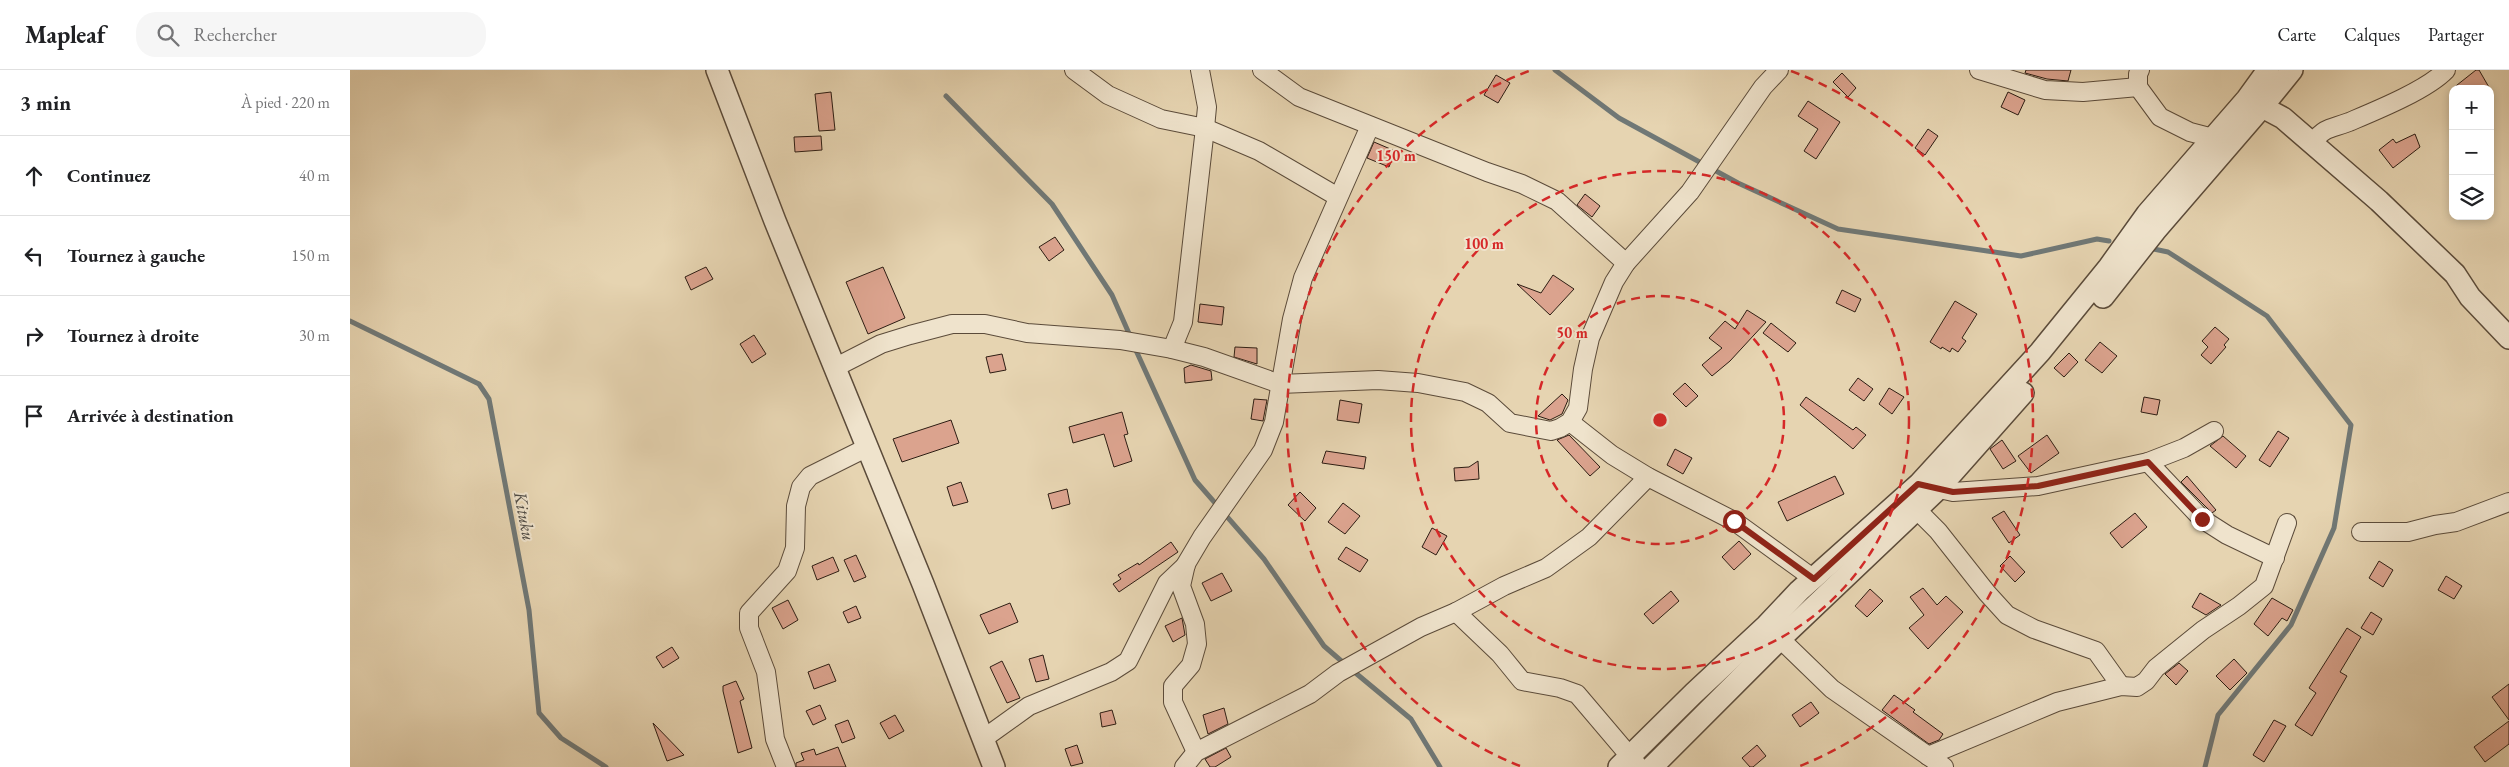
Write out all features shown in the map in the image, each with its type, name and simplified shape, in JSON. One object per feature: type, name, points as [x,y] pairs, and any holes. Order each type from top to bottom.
[{"type":"street","points":[[716,70],[775,222],[868,447],[994,767]]},
{"type":"street","points":[[1074,70],[1108,95],[1161,119],[1205,128],[1259,151],[1338,197]]},
{"type":"street","points":[[1172,349],[1183,322],[1205,128],[1207,107],[1200,70]]},
{"type":"street","points":[[1262,70],[1299,97],[1522,184],[1557,201],[1626,263]]},
{"type":"street","points":[[1979,70],[2045,90],[2083,92],[2139,78],[2160,117],[2190,132],[2213,138]]},
{"type":"street","points":[[1456,612],[1500,654],[1522,681],[1560,688],[1577,694],[1629,763],[1694,692],[1773,632],[1919,495],[2044,368],[2255,103],[2268,70]]},
{"type":"street","points":[[1652,767],[1773,632],[1814,579],[1919,495],[2109,267],[2147,214],[2213,138],[2292,70]]},
{"type":"street","points":[[2313,142],[2322,131],[2384,106],[2414,91],[2446,70]]},
{"type":"street","points":[[836,367],[881,344],[910,334],[952,324],[985,324],[1045,335],[1120,340],[1172,349],[1280,384],[1378,380],[1418,383],[1466,392],[1488,403],[1510,423],[1551,431],[1570,422],[1578,408],[1582,369],[1590,338],[1614,282],[1626,263],[1690,192],[1777,71]]},
{"type":"street","points":[[2255,103],[2282,118],[2313,142],[2379,201],[2448,267],[2470,297],[2509,338]]},
{"type":"street","points":[[983,739],[1029,706],[1111,672],[1128,661],[1149,615],[1167,583],[1186,564],[1202,537],[1263,450],[1274,422],[1292,319],[1303,278],[1370,126]]},
{"type":"street","points":[[1570,422],[1612,455],[1648,477],[1734,521],[1814,579]]},
{"type":"street","points":[[1919,495],[2038,486],[2148,462],[2184,448],[2214,431]]},
{"type":"street","points":[[786,767],[775,739],[766,672],[749,628],[749,613],[767,590],[787,571],[795,548],[796,506],[800,487],[810,476],[868,447]]},
{"type":"street","points":[[2148,462],[2202,519],[2227,535],[2275,558]]},
{"type":"street","points":[[1184,767],[1196,752],[1310,694],[1338,673],[1421,627],[1456,612],[1504,586],[1546,568],[1589,537],[1648,477]]},
{"type":"street","points":[[1919,495],[1938,531],[2007,615],[2034,629],[2096,651],[2121,686]]},
{"type":"street","points":[[2361,532],[2408,532],[2456,522],[2509,502]]},
{"type":"street","points":[[1928,756],[2057,702],[2121,686],[2137,687],[2146,681],[2156,668],[2203,630],[2239,606],[2264,586],[2287,523]]},
{"type":"street","points":[[1186,564],[1181,586],[1195,624],[1197,644],[1191,664],[1173,686],[1173,702],[1196,752]]},
{"type":"street","points":[[1773,632],[1832,689],[1944,767]]},
{"type":"building","points":[[2026,70],[2071,70],[2068,81],[2047,79],[2025,73]]},
{"type":"building","points":[[2476,70],[2479,70],[2488,85],[2457,85]]},
{"type":"building","points":[[1842,73],[1856,88],[1848,97],[1833,82]]},
{"type":"building","points":[[1496,75],[1510,83],[1498,103],[1484,95]]},
{"type":"building","points":[[831,92],[835,130],[819,131],[815,94]]},
{"type":"building","points":[[2008,92],[2025,100],[2018,115],[2001,107]]},
{"type":"building","points":[[1808,101],[1840,122],[1816,159],[1804,151],[1818,129],[1798,116]]},
{"type":"building","points":[[1928,129],[1938,136],[1925,155],[1915,148]]},
{"type":"building","points":[[2415,134],[2420,147],[2393,168],[2379,150],[2393,139],[2396,143]]},
{"type":"building","points":[[821,136],[822,150],[795,152],[794,137]]},
{"type":"building","points":[[1374,142],[1395,151],[1389,167],[1367,158]]},
{"type":"building","points":[[1585,194],[1600,206],[1592,217],[1577,205]]},
{"type":"building","points":[[1055,237],[1064,250],[1049,261],[1039,247]]},
{"type":"building","points":[[706,267],[713,279],[691,290],[685,277]]},
{"type":"building","points":[[883,267],[905,318],[868,334],[846,282]]},
{"type":"building","points":[[1553,275],[1574,289],[1550,315],[1517,284],[1541,293]]},
{"type":"building","points":[[1842,290],[1861,299],[1855,312],[1836,303]]},
{"type":"building","points":[[1955,301],[1977,314],[1962,338],[1966,341],[1958,352],[1952,348],[1950,352],[1930,342]]},
{"type":"building","points":[[1200,304],[1224,307],[1222,325],[1198,322]]},
{"type":"building","points":[[1747,310],[1766,322],[1730,361],[1712,376],[1702,365],[1722,348],[1709,338],[1725,321],[1735,329]]},
{"type":"building","points":[[1771,323],[1796,343],[1788,352],[1763,333]]},
{"type":"building","points":[[2215,327],[2229,339],[2224,345],[2226,347],[2211,364],[2201,355],[2208,347],[2202,341]]},
{"type":"building","points":[[754,335],[766,354],[752,363],[740,344]]},
{"type":"building","points":[[2100,342],[2117,356],[2102,373],[2085,360]]},
{"type":"building","points":[[1235,347],[1257,348],[1257,364],[1234,357]]},
{"type":"building","points":[[2069,353],[2078,362],[2064,377],[2054,368]]},
{"type":"building","points":[[1002,354],[1006,370],[990,373],[986,357]]},
{"type":"building","points":[[1191,365],[1211,371],[1212,380],[1185,383],[1184,368]]},
{"type":"building","points":[[1858,378],[1873,389],[1864,401],[1849,390]]},
{"type":"building","points":[[1685,383],[1698,396],[1686,407],[1673,394]]},
{"type":"building","points":[[1889,388],[1904,397],[1892,414],[1879,404]]},
{"type":"building","points":[[1562,394],[1568,400],[1562,414],[1550,420],[1538,416]]},
{"type":"building","points":[[1806,397],[1853,430],[1856,427],[1866,435],[1853,449],[1800,405]]},
{"type":"building","points":[[2144,397],[2160,400],[2157,415],[2141,412]]},
{"type":"building","points":[[1254,399],[1267,400],[1263,421],[1251,419]]},
{"type":"building","points":[[1340,400],[1362,404],[1359,423],[1337,420]]},
{"type":"building","points":[[1122,412],[1128,434],[1124,435],[1132,461],[1114,467],[1104,434],[1073,443],[1069,427]]},
{"type":"building","points":[[951,420],[959,443],[902,462],[893,439]]},
{"type":"building","points":[[2278,431],[2289,438],[2270,467],[2259,460]]},
{"type":"building","points":[[1569,435],[1600,467],[1590,476],[1557,440]]},
{"type":"building","points":[[2047,435],[2059,453],[2031,473],[2018,456]]},
{"type":"building","points":[[2223,436],[2246,456],[2236,468],[2210,446]]},
{"type":"building","points":[[2002,440],[2016,461],[2003,469],[1990,449]]},
{"type":"building","points":[[1675,449],[1692,458],[1683,474],[1667,465]]},
{"type":"building","points":[[1326,451],[1366,457],[1364,469],[1322,463]]},
{"type":"building","points":[[1478,461],[1479,479],[1455,481],[1454,468],[1469,467]]},
{"type":"building","points":[[1835,476],[1844,494],[1787,521],[1778,502]]},
{"type":"building","points":[[2187,476],[2216,510],[2212,513],[2181,482]]},
{"type":"building","points":[[961,482],[968,502],[953,506],[947,487]]},
{"type":"building","points":[[1067,489],[1070,504],[1052,509],[1048,494]]},
{"type":"building","points":[[1300,492],[1316,508],[1305,521],[1288,505]]},
{"type":"building","points":[[1343,503],[1360,516],[1345,534],[1328,522]]},
{"type":"building","points":[[2004,511],[2020,535],[2009,543],[1992,518]]},
{"type":"building","points":[[2135,513],[2147,527],[2122,548],[2110,533]]},
{"type":"building","points":[[1432,528],[1447,536],[1436,555],[1422,547]]},
{"type":"building","points":[[1739,541],[1751,554],[1734,570],[1722,557]]},
{"type":"building","points":[[1171,542],[1178,552],[1119,592],[1113,584],[1121,579],[1118,575],[1138,563],[1139,565]]},
{"type":"building","points":[[1346,547],[1368,560],[1360,572],[1338,559]]},
{"type":"building","points":[[856,555],[866,577],[854,582],[844,560]]},
{"type":"building","points":[[2010,556],[2025,572],[2015,582],[2000,566]]},
{"type":"building","points":[[833,557],[839,571],[817,580],[812,566]]},
{"type":"building","points":[[2379,561],[2393,570],[2383,587],[2369,578]]},
{"type":"building","points":[[1222,573],[1232,591],[1211,601],[1202,583]]},
{"type":"building","points":[[2446,576],[2462,586],[2454,599],[2438,590]]},
{"type":"building","points":[[1923,588],[1937,605],[1946,596],[1963,612],[1928,649],[1909,628],[1924,615],[1910,597]]},
{"type":"building","points":[[1870,589],[1883,601],[1867,617],[1855,606]]},
{"type":"building","points":[[1671,591],[1679,601],[1653,624],[1644,614]]},
{"type":"building","points":[[2200,593],[2221,605],[2206,615],[2192,607]]},
{"type":"building","points":[[2272,598],[2293,610],[2287,621],[2282,618],[2268,636],[2254,624]]},
{"type":"building","points":[[788,600],[798,620],[783,629],[772,608]]},
{"type":"building","points":[[1010,603],[1018,622],[989,634],[980,615]]},
{"type":"building","points":[[856,606],[861,618],[848,623],[843,612]]},
{"type":"building","points":[[2371,612],[2382,619],[2373,635],[2361,628]]},
{"type":"building","points":[[1182,618],[1185,635],[1173,642],[1165,626]]},
{"type":"building","points":[[2347,628],[2361,637],[2340,672],[2347,676],[2312,736],[2295,725],[2316,693],[2309,688]]},
{"type":"building","points":[[672,647],[679,658],[663,668],[656,657]]},
{"type":"building","points":[[1043,655],[1049,679],[1036,682],[1029,659]]},
{"type":"building","points":[[2234,659],[2247,673],[2230,690],[2216,676]]},
{"type":"building","points":[[1002,661],[1020,698],[1007,703],[990,667]]},
{"type":"building","points":[[2179,663],[2188,671],[2176,685],[2165,674]]},
{"type":"building","points":[[829,664],[836,681],[814,689],[808,672]]},
{"type":"building","points":[[736,681],[744,699],[740,701],[752,748],[738,753],[723,691],[723,686]]},
{"type":"building","points":[[2509,684],[2509,720],[2492,697]]},
{"type":"building","points":[[1894,695],[1943,734],[1939,740],[1929,744],[1882,710]]},
{"type":"building","points":[[1811,702],[1819,713],[1800,727],[1792,715]]},
{"type":"building","points":[[820,705],[826,719],[813,725],[806,711]]},
{"type":"building","points":[[1224,708],[1228,724],[1208,734],[1203,715]]},
{"type":"building","points":[[1112,710],[1116,724],[1102,727],[1100,713]]},
{"type":"building","points":[[895,715],[904,731],[889,739],[880,723]]},
{"type":"building","points":[[848,720],[855,738],[842,743],[835,725]]},
{"type":"building","points":[[2274,720],[2286,726],[2264,762],[2253,755]]},
{"type":"building","points":[[2509,721],[2509,744],[2485,762],[2474,747]]},
{"type":"building","points":[[653,723],[684,755],[667,761]]},
{"type":"building","points":[[1077,745],[1083,763],[1071,766],[1065,749]]},
{"type":"building","points":[[1757,745],[1766,756],[1753,767],[1750,767],[1742,758]]},
{"type":"building","points":[[838,747],[846,767],[796,767],[796,763],[804,760],[801,753],[814,749],[816,755]]},
{"type":"building","points":[[1226,748],[1231,757],[1215,767],[1210,767],[1205,759]]},
{"type":"waterway","points":[[1555,70],[1619,118],[1738,183],[1838,229],[2021,256],[2097,239],[2109,241]]},
{"type":"waterway","points":[[946,96],[1052,204],[1112,295],[1131,338]]},
{"type":"waterway","points":[[2149,248],[2168,252],[2267,316],[2351,425],[2334,528],[2291,625],[2218,715],[2205,767]]},
{"type":"waterway","name":"Kituku","points":[[350,321],[479,384],[489,399],[529,610],[539,713],[561,738],[606,767]]},
{"type":"waterway","points":[[1134,346],[1195,480],[1264,559],[1324,646],[1346,665]]},
{"type":"waterway","points":[[1352,670],[1411,719],[1440,767]]},
{"type":"route","points":[[1734,521],[1786,561],[1814,579],[1918,484],[1953,492],[1975,492],[2038,486],[2148,462],[2202,519]]}]
